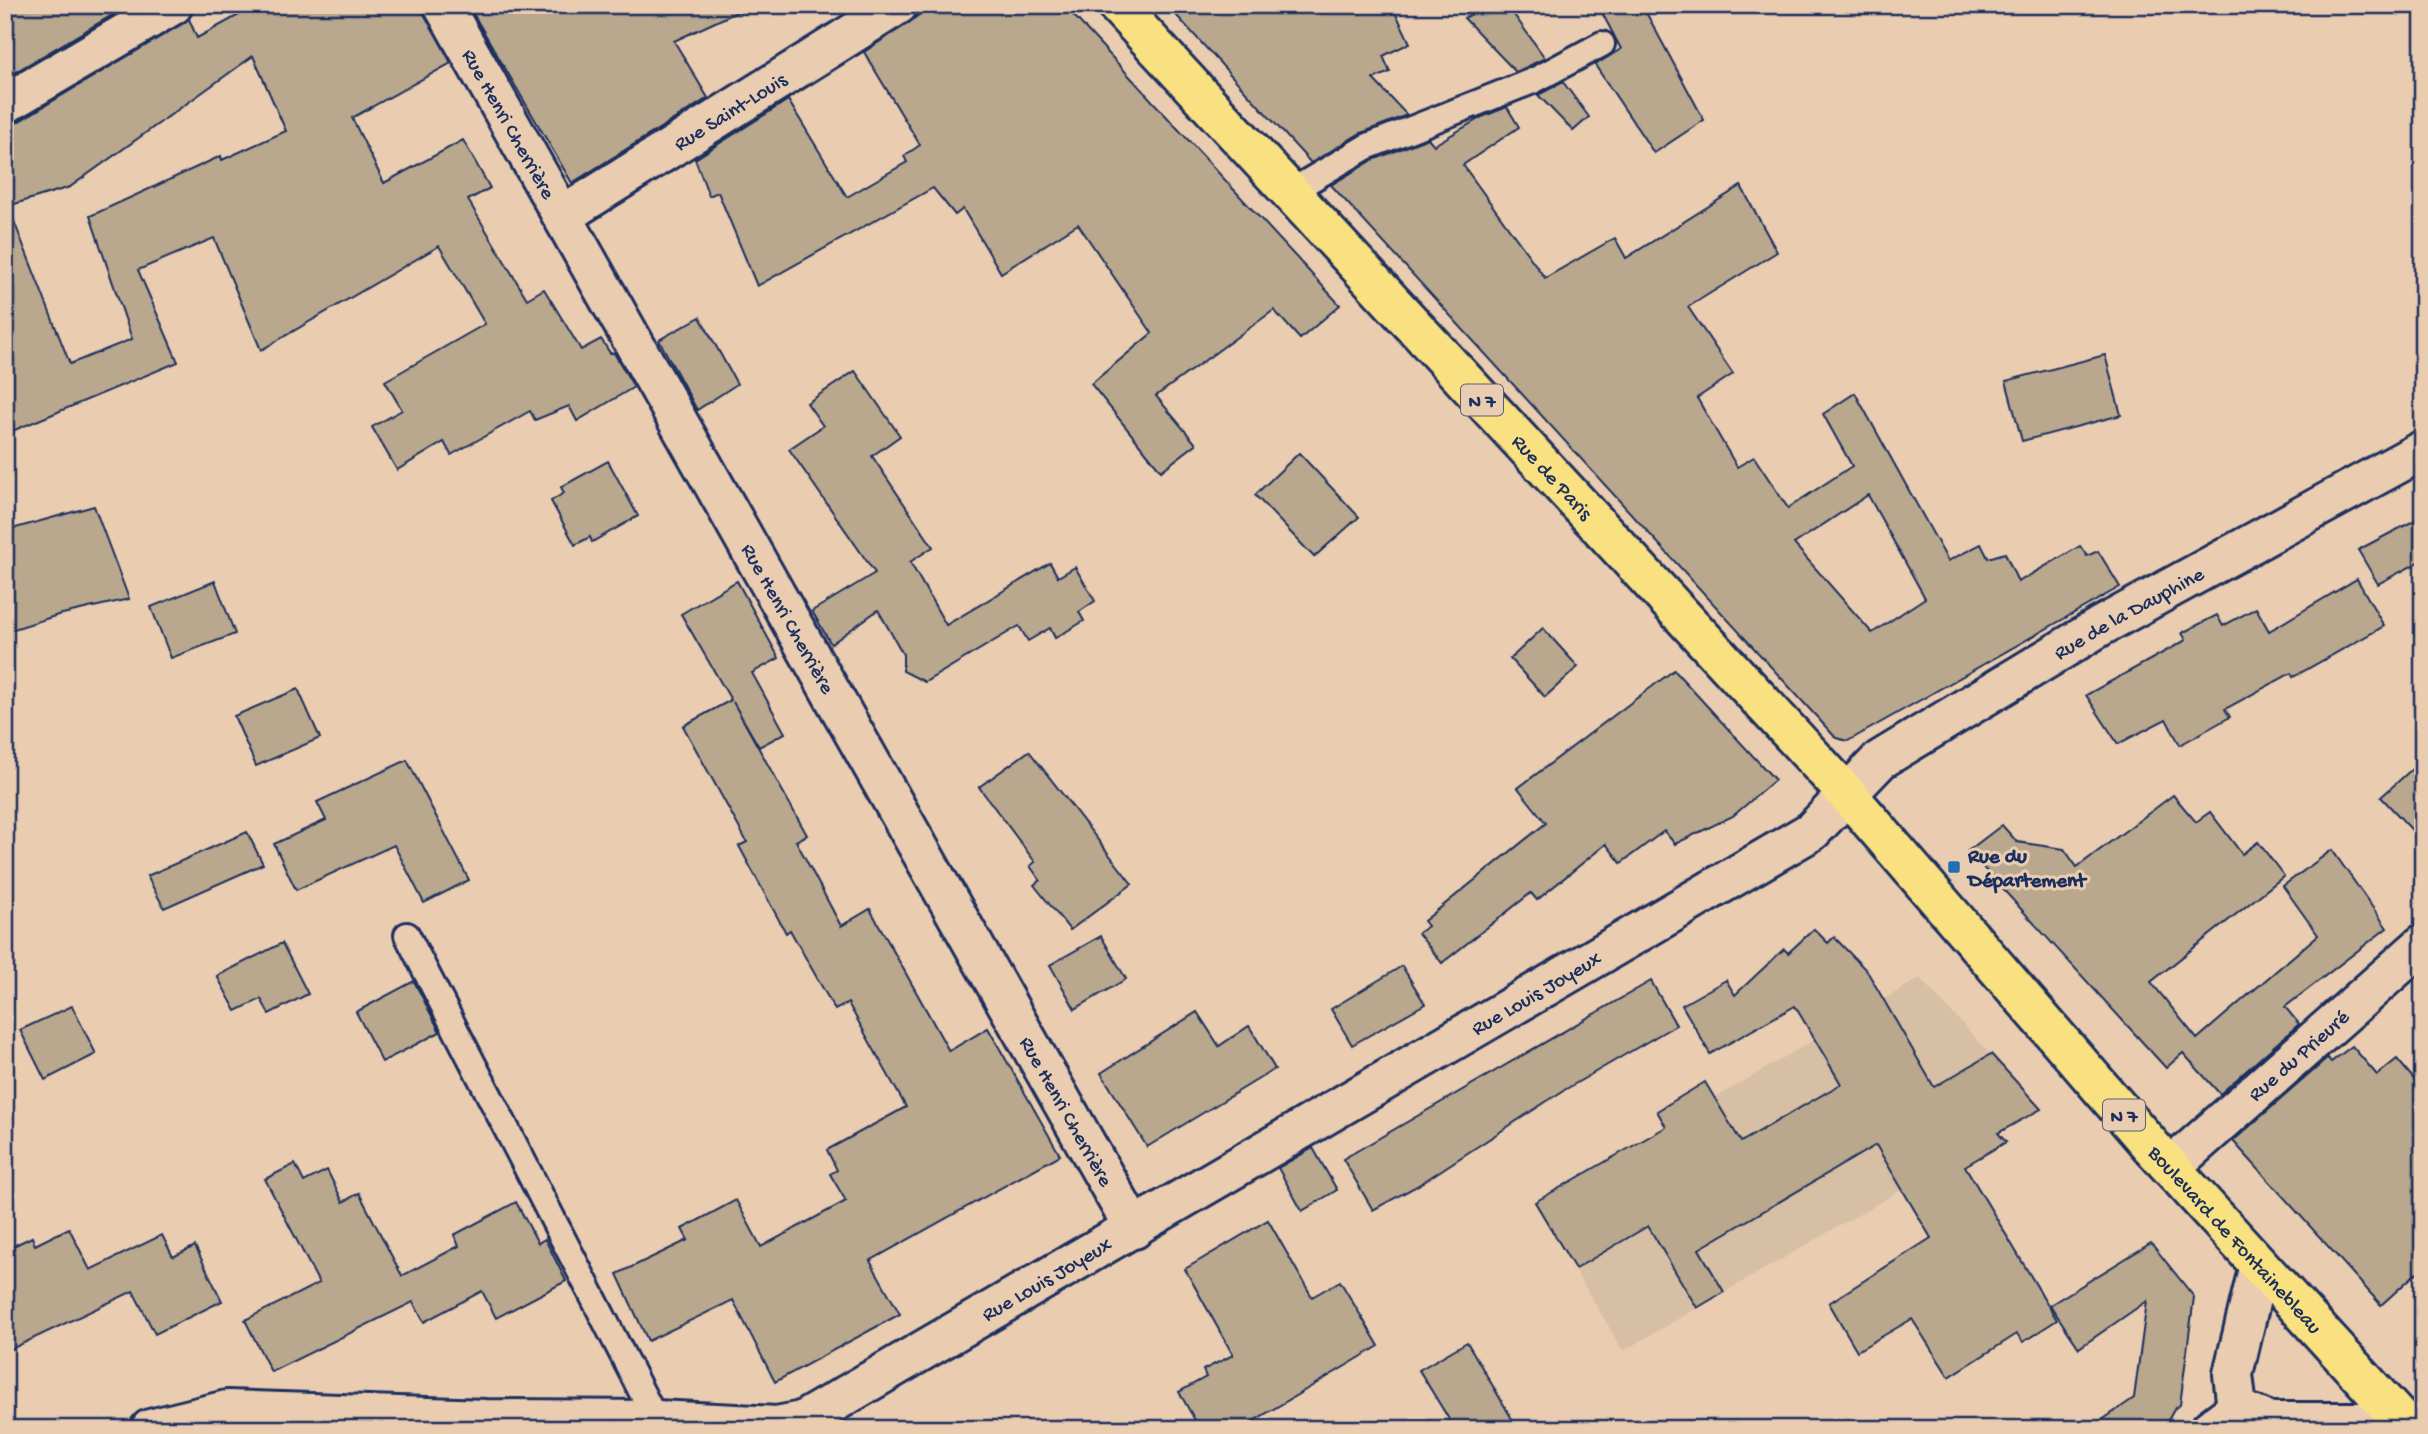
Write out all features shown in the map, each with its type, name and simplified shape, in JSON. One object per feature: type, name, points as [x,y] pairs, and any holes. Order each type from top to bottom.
[{"type":"main road","name":"Rue de Paris","points":[[1117,5],[1847,794]]},
{"type":"main road","name":"Boulevard de Fontainebleau","points":[[1847,794],[2259,1265],[2406,1425]]},
{"type":"street","points":[[5,104],[173,5]]},
{"type":"street","name":"Rue Henri Cherrière","points":[[443,5],[1134,1229]]},
{"type":"street","name":"Rue Saint-Louis","points":[[562,216],[898,5]]},
{"type":"street","name":"Rue de la Dauphine","points":[[1847,794],[1880,760],[2101,626],[2423,450]]},
{"type":"street","name":"Rue Louis Joyeux","points":[[150,1429],[227,1410],[486,1419],[656,1420],[778,1427],[802,1421],[1812,831],[1847,794]]},
{"type":"street","name":"Rue du Prieuré","points":[[2172,1166],[2423,944]]},
{"type":"street","points":[[2259,1265],[2223,1419],[2406,1425]]},
{"type":"lane","points":[[1290,192],[1366,147],[1535,80],[1602,44]]},
{"type":"lane","points":[[407,935],[656,1420]]},
{"type":"shaded area","points":[[1920,978],[2041,1109],[1623,1351],[1535,1203]]},
{"type":"building","points":[[5,5],[129,5],[5,78]]},
{"type":"building","points":[[257,5],[421,5],[451,63],[352,118],[384,183],[463,140],[490,188],[468,200],[527,299],[544,289],[581,350],[601,339],[610,353],[614,353],[634,387],[577,421],[569,406],[535,420],[530,411],[451,455],[444,442],[397,470],[372,427],[402,410],[385,381],[485,324],[439,246],[261,350],[214,238],[138,270],[178,362],[5,434],[5,126],[16,123],[189,19],[197,38]],"holes":[[[253,56],[286,131],[222,160],[221,156],[90,216],[132,339],[70,364],[8,206],[70,187]]]},
{"type":"building","points":[[468,5],[752,5],[674,41],[708,98],[572,183]]},
{"type":"building","points":[[934,5],[1064,5],[1340,305],[1300,339],[1274,310],[1156,396],[1196,444],[1161,471],[1091,384],[1152,333],[1078,224],[1001,273],[963,209],[955,215],[933,188],[757,286],[718,192],[709,196],[695,159],[788,100],[847,197],[907,162],[904,156],[920,145],[864,52]]},
{"type":"building","points":[[1167,5],[1392,5],[1410,43],[1383,56],[1390,72],[1373,79],[1407,115],[1359,134],[1311,163]]},
{"type":"building","points":[[1490,5],[1507,5],[1545,58],[1516,72],[1464,18]]},
{"type":"building","points":[[1598,5],[1642,5],[1704,120],[1654,153],[1595,65],[1621,49]]},
{"type":"building","points":[[1563,82],[1589,117],[1573,131],[1538,95]]},
{"type":"building","points":[[1507,107],[1519,127],[1463,165],[1545,278],[1615,238],[1626,258],[1741,186],[1777,252],[1688,307],[1733,374],[1697,398],[1737,467],[1754,457],[1788,508],[1852,466],[1823,414],[1855,393],[1948,561],[1981,544],[1988,558],[2005,553],[2018,582],[2080,546],[2087,556],[2098,551],[2120,587],[1848,741],[1836,738],[1331,185],[1373,160],[1428,138],[1434,145],[1482,117]],"holes":[[[1868,495],[1925,598],[1872,633],[1794,544]]]},
{"type":"building","points":[[700,317],[737,384],[697,410],[659,340]]},
{"type":"building","points":[[2105,355],[2121,415],[2022,441],[2006,381]]},
{"type":"building","points":[[855,371],[900,436],[872,456],[933,547],[910,562],[946,625],[1050,563],[1058,577],[1075,567],[1095,601],[1079,612],[1084,621],[1055,638],[1050,628],[1028,641],[1019,626],[925,682],[903,671],[903,654],[878,610],[831,644],[812,611],[875,573],[789,449],[823,426],[807,403]]},
{"type":"building","points":[[1299,453],[1359,517],[1314,557],[1255,495]]},
{"type":"building","points":[[608,461],[638,516],[592,542],[590,537],[575,545],[551,501],[564,493],[561,487]]},
{"type":"building","points":[[94,506],[129,599],[58,615],[5,632],[5,531]]},
{"type":"building","points":[[2423,516],[2423,560],[2378,584],[2358,550]]},
{"type":"building","points":[[2357,579],[2384,626],[2293,677],[2291,673],[2225,709],[2230,717],[2180,745],[2166,719],[2118,744],[2086,695],[2186,640],[2182,633],[2217,615],[2223,626],[2256,608],[2269,631]]},
{"type":"building","points":[[215,581],[235,634],[171,658],[151,607]]},
{"type":"building","points":[[737,581],[779,658],[752,673],[785,733],[759,747],[733,702],[807,835],[796,841],[841,926],[870,909],[949,1051],[988,1028],[1060,1155],[870,1261],[900,1314],[775,1382],[733,1300],[648,1341],[617,1274],[688,1240],[682,1229],[736,1200],[761,1247],[846,1201],[830,1174],[837,1170],[827,1150],[906,1107],[848,1003],[835,1010],[790,930],[786,933],[739,846],[747,842],[683,726],[731,700],[681,614]]},
{"type":"building","points":[[1543,628],[1578,667],[1545,697],[1510,659]]},
{"type":"building","points":[[1674,670],[1775,780],[1733,816],[1675,844],[1664,831],[1621,863],[1606,844],[1537,900],[1531,893],[1442,963],[1418,933],[1428,926],[1424,921],[1546,823],[1518,788]]},
{"type":"building","points":[[298,689],[320,738],[256,766],[234,716]]},
{"type":"building","points":[[1029,751],[1132,884],[1070,930],[1034,885],[1040,880],[1030,866],[1035,862],[979,787]]},
{"type":"building","points":[[2423,759],[2423,842],[2381,797]]},
{"type":"building","points":[[407,760],[469,880],[424,903],[394,845],[296,890],[274,844],[326,820],[317,802]]},
{"type":"building","points":[[2173,795],[2196,822],[2210,812],[2242,854],[2258,842],[2284,876],[2151,982],[2197,1039],[2318,935],[2283,886],[2332,850],[2387,928],[2285,1007],[2299,1024],[2220,1094],[2183,1053],[2166,1068],[1968,851],[2002,825],[2017,842],[2064,849],[2077,867]]},
{"type":"building","points":[[247,832],[263,864],[164,908],[147,876]]},
{"type":"building","points":[[1814,929],[1828,943],[1834,937],[1867,971],[1934,1087],[1991,1054],[2041,1109],[1998,1133],[2006,1142],[1965,1166],[2057,1320],[2023,1342],[2017,1334],[1949,1377],[1912,1319],[1857,1351],[1829,1303],[1931,1238],[1876,1145],[1699,1249],[1724,1292],[1697,1308],[1648,1226],[1575,1269],[1535,1202],[1666,1127],[1657,1111],[1705,1082],[1741,1142],[1841,1084],[1795,1006],[1710,1054],[1682,1005],[1726,980],[1735,995],[1784,949],[1788,953]]},
{"type":"building","points":[[1101,936],[1126,979],[1075,1009],[1050,965]]},
{"type":"building","points":[[282,943],[308,994],[269,1014],[261,999],[236,1011],[217,976]]},
{"type":"building","points":[[1402,966],[1425,1004],[1352,1045],[1331,1009]]},
{"type":"building","points":[[414,981],[440,1032],[382,1062],[356,1012]]},
{"type":"building","points":[[1651,981],[1676,1025],[1561,1092],[1417,1186],[1373,1210],[1343,1159]]},
{"type":"building","points":[[72,1006],[96,1054],[45,1080],[20,1030]]},
{"type":"building","points":[[1197,1012],[1219,1046],[1249,1026],[1275,1069],[1147,1147],[1101,1073]]},
{"type":"building","points":[[2352,1046],[2377,1075],[2397,1059],[2423,1090],[2423,1267],[2381,1305],[2233,1141],[2328,1058],[2331,1062]]},
{"type":"building","points":[[1313,1148],[1337,1190],[1302,1211],[1278,1168]]},
{"type":"building","points":[[295,1164],[304,1182],[327,1170],[343,1202],[359,1193],[402,1276],[459,1246],[454,1235],[516,1202],[538,1243],[545,1239],[566,1281],[496,1318],[482,1291],[424,1322],[413,1302],[271,1372],[245,1320],[319,1283],[265,1179]]},
{"type":"building","points":[[1268,1220],[1312,1297],[1340,1281],[1379,1346],[1240,1429],[1200,1429],[1179,1392],[1206,1377],[1203,1370],[1233,1355],[1185,1269]]},
{"type":"building","points":[[69,1228],[90,1270],[162,1235],[173,1257],[195,1246],[222,1301],[155,1334],[133,1291],[5,1352],[5,1250],[32,1237],[35,1245]]},
{"type":"building","points":[[2151,1243],[2194,1297],[2180,1405],[2175,1408],[2163,1429],[2089,1429],[2134,1398],[2147,1301],[2079,1348],[2050,1305]]},
{"type":"building","points":[[1467,1342],[1518,1429],[1455,1429],[1419,1370]]},
{"type":"place","name":"Rue du Département","points":[[1954,867]]}]
